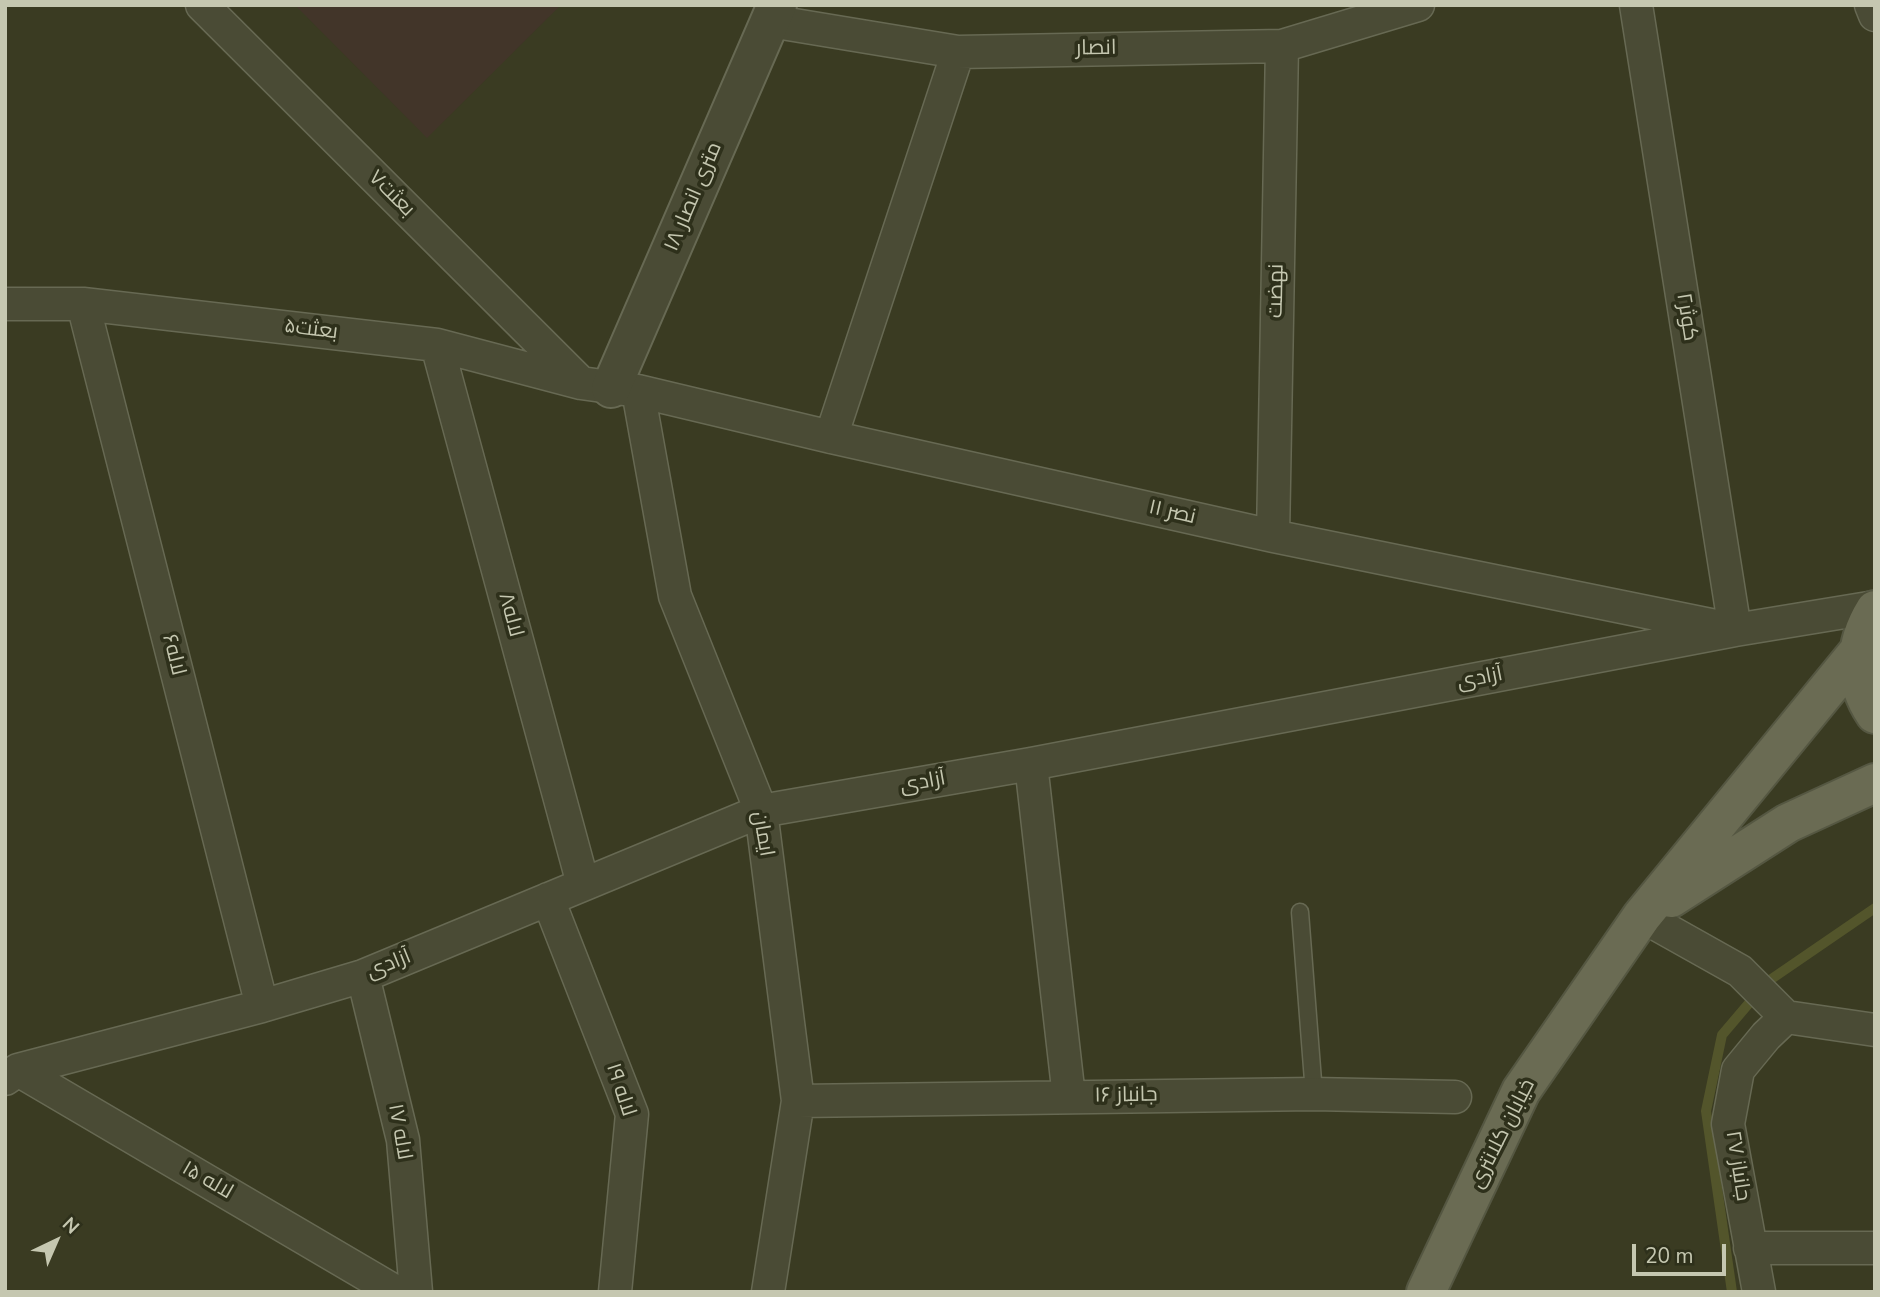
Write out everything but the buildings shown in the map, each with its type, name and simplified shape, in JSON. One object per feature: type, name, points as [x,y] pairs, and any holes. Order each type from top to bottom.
[{"type":"main road","points":[[1875,608],[1864,628],[1858,652],[1858,677],[1866,701],[1875,714]]},
{"type":"main road","name":"خیابان کلانتری","points":[[1426,1292],[1521,1091],[1642,916],[1858,652]]},
{"type":"main road","name":"خیابان کلانتری","points":[[1642,916],[1788,823],[1875,783]]},
{"type":"street","name":"بعثت۷","points":[[202,5],[610,387]]},
{"type":"street","name":"انصار","points":[[773,13],[958,52],[1282,46],[1418,5]]},
{"type":"street","name":"کوثر۲","points":[[1636,5],[1735,630]]},
{"type":"street","points":[[1871,5],[1875,15]]},
{"type":"street","name":"۱۸ متری انصار","points":[[610,387],[773,13]]},
{"type":"street","name":"نهضت","points":[[1273,536],[1282,46]]},
{"type":"street","points":[[831,437],[958,52]]},
{"type":"street","name":"بعثت۵","points":[[5,304],[83,304],[437,345],[610,387]]},
{"type":"street","name":"لاله۶","points":[[83,304],[262,1006]]},
{"type":"street","name":"لاله۸","points":[[437,345],[583,884]]},
{"type":"street","name":"نصر ۱۱","points":[[610,387],[1273,536],[1735,630]]},
{"type":"street","name":"ایمان","points":[[610,387],[675,596],[761,811],[798,1101],[768,1292]]},
{"type":"street","name":"آزادی","points":[[12,1074],[363,976],[761,811],[1031,764],[1735,630],[1875,608]]},
{"type":"street","points":[[1031,764],[1069,1097]]},
{"type":"street","name":"لاله ۱۹","points":[[548,899],[632,1114],[615,1292]]},
{"type":"street","points":[[1642,916],[1740,971],[1786,1017],[1875,1030]]},
{"type":"street","name":"لاله ۱۷","points":[[363,976],[403,1140],[416,1292]]},
{"type":"street","name":"جانباز ۲۷","points":[[1759,1292],[1728,1124],[1738,1070],[1786,1017]]},
{"type":"street","name":"لاله ۱۵","points":[[12,1074],[396,1292]]},
{"type":"street","name":"جانباز ۱۶","points":[[798,1101],[1314,1094],[1455,1097]]},
{"type":"street","points":[[1751,1248],[1875,1248]]},
{"type":"lane","points":[[1300,912],[1314,1094]]},
{"type":"shaded area","points":[[295,5],[561,5],[427,138]]},
{"type":"waterway","points":[[1732,1292],[1706,1111],[1722,1035],[1767,982],[1875,908]]}]
